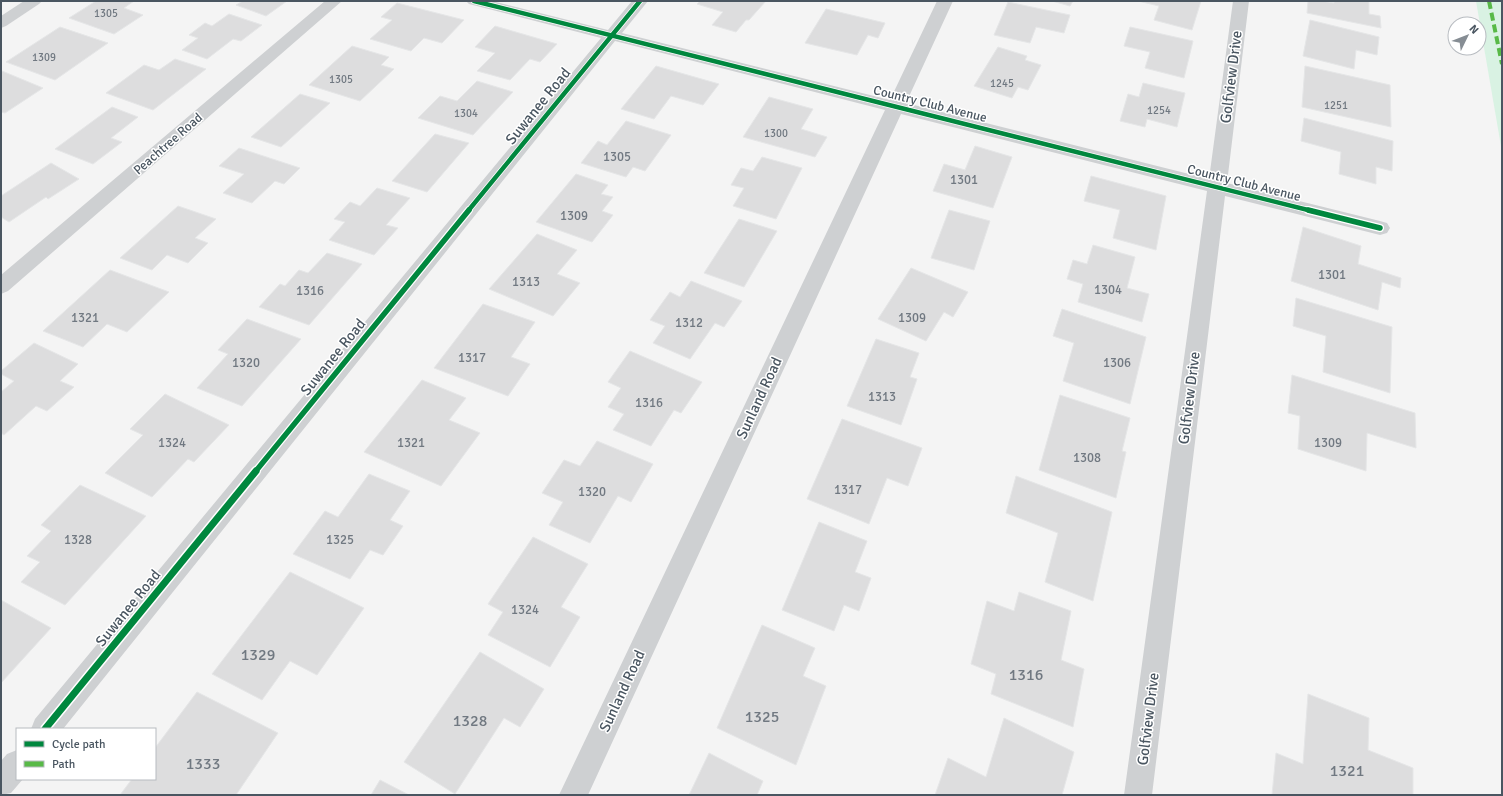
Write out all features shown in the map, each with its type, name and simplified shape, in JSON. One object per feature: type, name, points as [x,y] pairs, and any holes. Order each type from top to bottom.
[{"type":"street","points":[[1,23],[34,1]]},
{"type":"street","name":"Peachtree Road","points":[[1,286],[334,1]]},
{"type":"street","name":"Country Club Avenue","points":[[474,1],[1380,228]]},
{"type":"street","name":"Suwanee Road","points":[[46,728],[640,1]]},
{"type":"street","name":"Sunland Road","points":[[573,795],[945,1]]},
{"type":"street","name":"Golfview Drive","points":[[1138,795],[1241,1]]},
{"type":"street","points":[[1,783],[16,765]]},
{"type":"green space","points":[[1476,1],[1502,1],[1502,152],[1485,56],[1487,56],[1487,16],[1479,16]]},
{"type":"building","points":[[96,1],[134,1],[124,8],[143,15],[114,34],[69,18]]},
{"type":"building","points":[[243,1],[287,1],[266,16],[236,5]]},
{"type":"building","points":[[700,1],[766,1],[736,32],[712,25],[723,12],[697,4]]},
{"type":"building","points":[[1052,1],[1073,1],[1070,6]]},
{"type":"building","points":[[1138,1],[1201,1],[1192,30],[1154,20],[1159,6]]},
{"type":"building","points":[[1308,1],[1334,3],[1334,1],[1369,1],[1369,14],[1380,16],[1381,28],[1307,13]]},
{"type":"building","points":[[1008,2],[1070,15],[1064,33],[1036,27],[1030,43],[994,35]]},
{"type":"building","points":[[397,3],[464,20],[442,43],[424,38],[411,51],[370,39],[392,20],[381,17]]},
{"type":"building","points":[[826,9],[885,23],[878,38],[868,35],[857,55],[805,43]]},
{"type":"building","points":[[229,14],[262,25],[241,41],[233,39],[207,59],[182,50],[198,38],[189,35],[205,23],[212,26]]},
{"type":"building","points":[[1310,20],[1379,37],[1377,55],[1356,50],[1354,69],[1303,56]]},
{"type":"building","points":[[495,26],[557,44],[540,62],[530,59],[510,80],[477,71],[495,53],[475,47]]},
{"type":"building","points":[[60,27],[108,43],[55,80],[6,62]]},
{"type":"building","points":[[1130,27],[1193,41],[1184,78],[1145,68],[1150,52],[1124,46]]},
{"type":"building","points":[[352,46],[389,57],[381,65],[394,69],[360,101],[309,85]]},
{"type":"building","points":[[998,47],[1027,56],[1025,60],[1041,65],[1028,90],[1018,87],[1012,98],[974,86]]},
{"type":"building","points":[[175,59],[206,69],[153,110],[106,93],[144,65],[159,70]]},
{"type":"building","points":[[656,66],[719,84],[703,105],[671,96],[654,119],[621,109]]},
{"type":"building","points":[[1305,66],[1390,85],[1391,127],[1302,107]]},
{"type":"building","points":[[1,71],[43,88],[5,113],[1,112]]},
{"type":"building","points":[[477,81],[513,92],[473,135],[418,118],[440,96],[457,101]]},
{"type":"building","points":[[1143,83],[1185,93],[1177,127],[1147,119],[1145,127],[1120,121],[1128,94],[1139,97]]},
{"type":"building","points":[[300,94],[330,103],[281,147],[251,137]]},
{"type":"building","points":[[769,97],[813,109],[801,129],[827,137],[815,157],[743,137]]},
{"type":"building","points":[[112,107],[138,117],[111,138],[122,142],[93,164],[55,149]]},
{"type":"building","points":[[1304,118],[1393,141],[1392,171],[1376,167],[1376,184],[1339,174],[1341,152],[1301,141]]},
{"type":"building","points":[[626,121],[671,135],[645,171],[633,167],[626,177],[581,163],[598,141],[607,145]]},
{"type":"building","points":[[435,134],[469,143],[427,192],[392,181]]},
{"type":"building","points":[[975,146],[1012,157],[993,208],[933,191],[944,164],[965,170]]},
{"type":"building","points":[[239,148],[300,168],[284,184],[275,181],[252,203],[223,193],[244,174],[219,166]]},
{"type":"building","points":[[762,157],[802,168],[776,219],[733,206],[744,188],[731,185],[741,168],[753,171]]},
{"type":"building","points":[[51,163],[79,179],[48,199],[46,197],[9,222],[1,217],[1,196]]},
{"type":"building","points":[[576,174],[608,185],[601,194],[613,197],[602,211],[613,215],[592,242],[536,222]]},
{"type":"building","points":[[1091,176],[1166,196],[1156,250],[1113,238],[1120,210],[1084,201]]},
{"type":"building","points":[[377,188],[410,198],[386,225],[398,228],[374,255],[329,240],[345,222],[334,219],[350,202],[360,206]]},
{"type":"building","points":[[178,206],[216,219],[195,238],[208,243],[188,263],[167,255],[152,270],[120,258]]},
{"type":"building","points":[[949,210],[990,221],[974,270],[931,258]]},
{"type":"building","points":[[739,219],[777,231],[744,287],[704,273]]},
{"type":"building","points":[[1303,227],[1361,246],[1358,264],[1401,278],[1400,288],[1382,282],[1378,310],[1291,281]]},
{"type":"building","points":[[537,234],[577,250],[557,274],[580,283],[553,316],[489,289]]},
{"type":"building","points":[[1093,245],[1135,257],[1127,288],[1149,294],[1142,322],[1078,302],[1083,284],[1067,279],[1073,260],[1087,264]]},
{"type":"building","points":[[327,253],[362,264],[309,325],[259,307],[280,284],[285,286],[299,270],[308,273]]},
{"type":"building","points":[[911,268],[968,292],[953,317],[944,312],[926,341],[878,319]]},
{"type":"building","points":[[110,270],[169,292],[127,332],[107,324],[83,347],[43,331]]},
{"type":"building","points":[[691,281],[742,301],[724,327],[715,323],[690,359],[653,343],[665,326],[650,320],[670,292],[680,297]]},
{"type":"building","points":[[1296,298],[1392,327],[1390,393],[1323,372],[1326,336],[1293,326]]},
{"type":"building","points":[[483,304],[535,322],[511,357],[530,364],[508,396],[434,368]]},
{"type":"building","points":[[1062,309],[1146,337],[1130,404],[1063,381],[1074,343],[1053,336]]},
{"type":"building","points":[[247,319],[301,339],[242,406],[197,388],[228,354],[218,350]]},
{"type":"building","points":[[876,339],[919,353],[910,377],[917,379],[901,425],[847,406]]},
{"type":"building","points":[[34,343],[78,364],[60,381],[74,387],[47,411],[36,406],[4,435],[1,433],[1,392],[14,381],[1,374],[1,371]]},
{"type":"building","points":[[630,351],[702,382],[681,413],[674,410],[651,446],[613,430],[624,414],[608,407],[621,388],[608,382]]},
{"type":"building","points":[[1292,375],[1415,413],[1416,448],[1367,433],[1366,471],[1298,449],[1300,416],[1288,413]]},
{"type":"building","points":[[422,380],[466,398],[449,420],[480,433],[441,486],[364,452]]},
{"type":"building","points":[[165,394],[229,425],[194,462],[188,459],[152,497],[105,473],[143,435],[130,429]]},
{"type":"building","points":[[1060,395],[1130,418],[1122,451],[1126,452],[1116,498],[1039,470]]},
{"type":"building","points":[[842,419],[922,448],[908,486],[887,478],[869,524],[807,499]]},
{"type":"building","points":[[597,441],[653,464],[631,502],[618,496],[590,543],[549,525],[563,502],[542,493],[564,460],[580,466]]},
{"type":"building","points":[[369,474],[410,491],[390,520],[403,526],[383,555],[370,550],[350,579],[293,554],[325,511],[338,517]]},
{"type":"building","points":[[1016,476],[1112,512],[1093,601],[1045,582],[1058,533],[1006,513]]},
{"type":"building","points":[[80,485],[146,516],[65,605],[21,582],[40,562],[27,556],[51,531],[41,525]]},
{"type":"building","points":[[819,522],[867,541],[855,572],[871,578],[859,611],[844,605],[834,631],[782,610]]},
{"type":"building","points":[[533,537],[588,564],[561,607],[580,617],[550,667],[488,635],[503,612],[488,604]]},
{"type":"building","points":[[290,572],[364,608],[317,675],[290,661],[262,700],[212,674]]},
{"type":"building","points":[[1019,592],[1071,611],[1061,660],[1084,669],[1073,727],[991,694],[996,674],[971,664],[987,601],[1014,611]]},
{"type":"building","points":[[1,600],[51,628],[1,683]]},
{"type":"building","points":[[762,625],[815,648],[803,676],[826,686],[796,765],[717,728]]},
{"type":"building","points":[[480,652],[544,689],[520,727],[504,718],[455,794],[404,762]]},
{"type":"building","points":[[197,692],[278,733],[236,795],[120,795],[131,780],[156,780],[156,747]]},
{"type":"building","points":[[1308,694],[1369,718],[1368,750],[1413,768],[1413,795],[1272,795],[1276,753],[1303,764]]},
{"type":"building","points":[[1004,718],[1074,752],[1062,795],[935,795],[948,758],[986,777]]},
{"type":"building","points":[[709,753],[763,781],[757,795],[689,795]]},
{"type":"building","points":[[380,780],[409,795],[371,795]]},
{"type":"marked path","points":[[1489,1],[1502,64]]},
{"type":"cycle path","points":[[474,1],[1380,228]]},
{"type":"cycle path","points":[[46,728],[640,1]]}]
